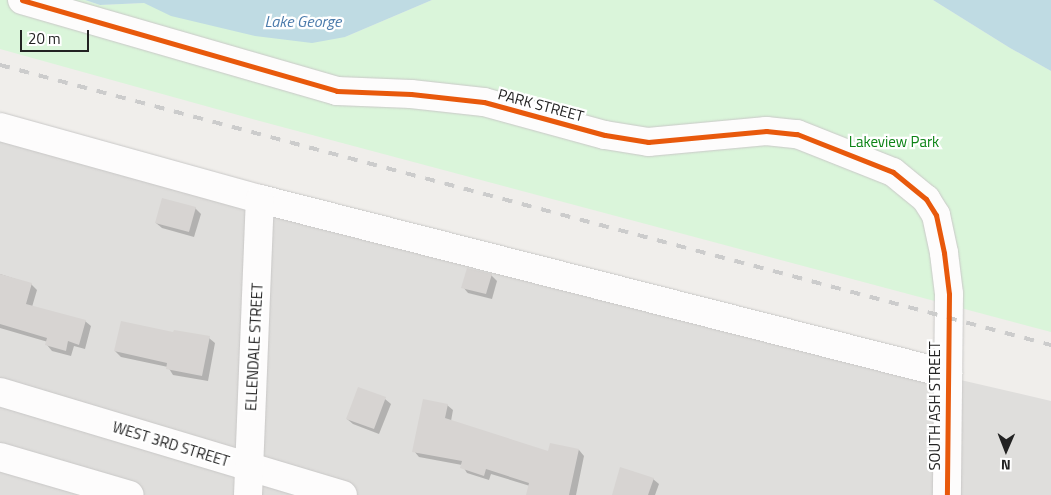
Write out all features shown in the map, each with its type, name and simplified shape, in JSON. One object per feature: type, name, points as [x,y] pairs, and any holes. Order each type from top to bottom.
[{"type":"street","name":"PARK STREET","points":[[22,0],[337,91],[411,94],[484,102],[605,135],[648,142],[766,130],[797,134],[893,172],[926,199],[936,215],[944,253],[949,294],[947,317]]},
{"type":"street","points":[[0,127],[260,199],[948,374]]},
{"type":"street","name":"ELLENDALE STREET","points":[[248,495],[260,199]]},
{"type":"street","name":"SOUTH ASH STREET","points":[[947,317],[947,495]]},
{"type":"street","name":"WEST 3RD STREET","points":[[0,392],[343,495]]},
{"type":"street","points":[[0,456],[130,495]]},
{"type":"shaded area","points":[[0,130],[952,378],[1051,401],[1051,495],[0,495]]},
{"type":"green space","name":"Lakeview Park","points":[[0,0],[85,0],[100,5],[144,3],[345,37],[432,0],[933,0],[1051,71],[1051,332],[256,120],[0,49]]},
{"type":"water","name":"Lake George","points":[[85,0],[432,0],[345,37],[312,43],[255,36],[171,16],[144,3],[100,5]]},
{"type":"water","points":[[933,0],[1051,0],[1051,71],[1010,48]]},
{"type":"building","points":[[162,198],[196,207],[189,232],[155,223]]},
{"type":"building","points":[[467,268],[492,274],[486,294],[461,288]]},
{"type":"building","points":[[0,274],[32,283],[26,304],[86,320],[79,345],[68,341],[66,351],[45,345],[47,338],[0,324]]},
{"type":"building","points":[[121,321],[173,332],[174,330],[210,336],[202,376],[166,369],[167,363],[114,351]]},
{"type":"building","points":[[358,387],[386,397],[374,429],[346,419]]},
{"type":"building","points":[[423,399],[448,404],[445,418],[548,451],[550,443],[579,449],[569,495],[526,495],[529,483],[486,469],[484,476],[460,468],[462,461],[412,452]]},
{"type":"building","points":[[620,467],[654,478],[648,495],[612,495]]},
{"type":"railway","points":[[0,65],[1051,345]]},
{"type":"cycle path","points":[[22,0],[337,91],[411,94],[484,102],[605,135],[648,142],[766,131],[797,134],[893,172],[926,199],[936,215],[944,253],[949,294],[947,495]]}]
